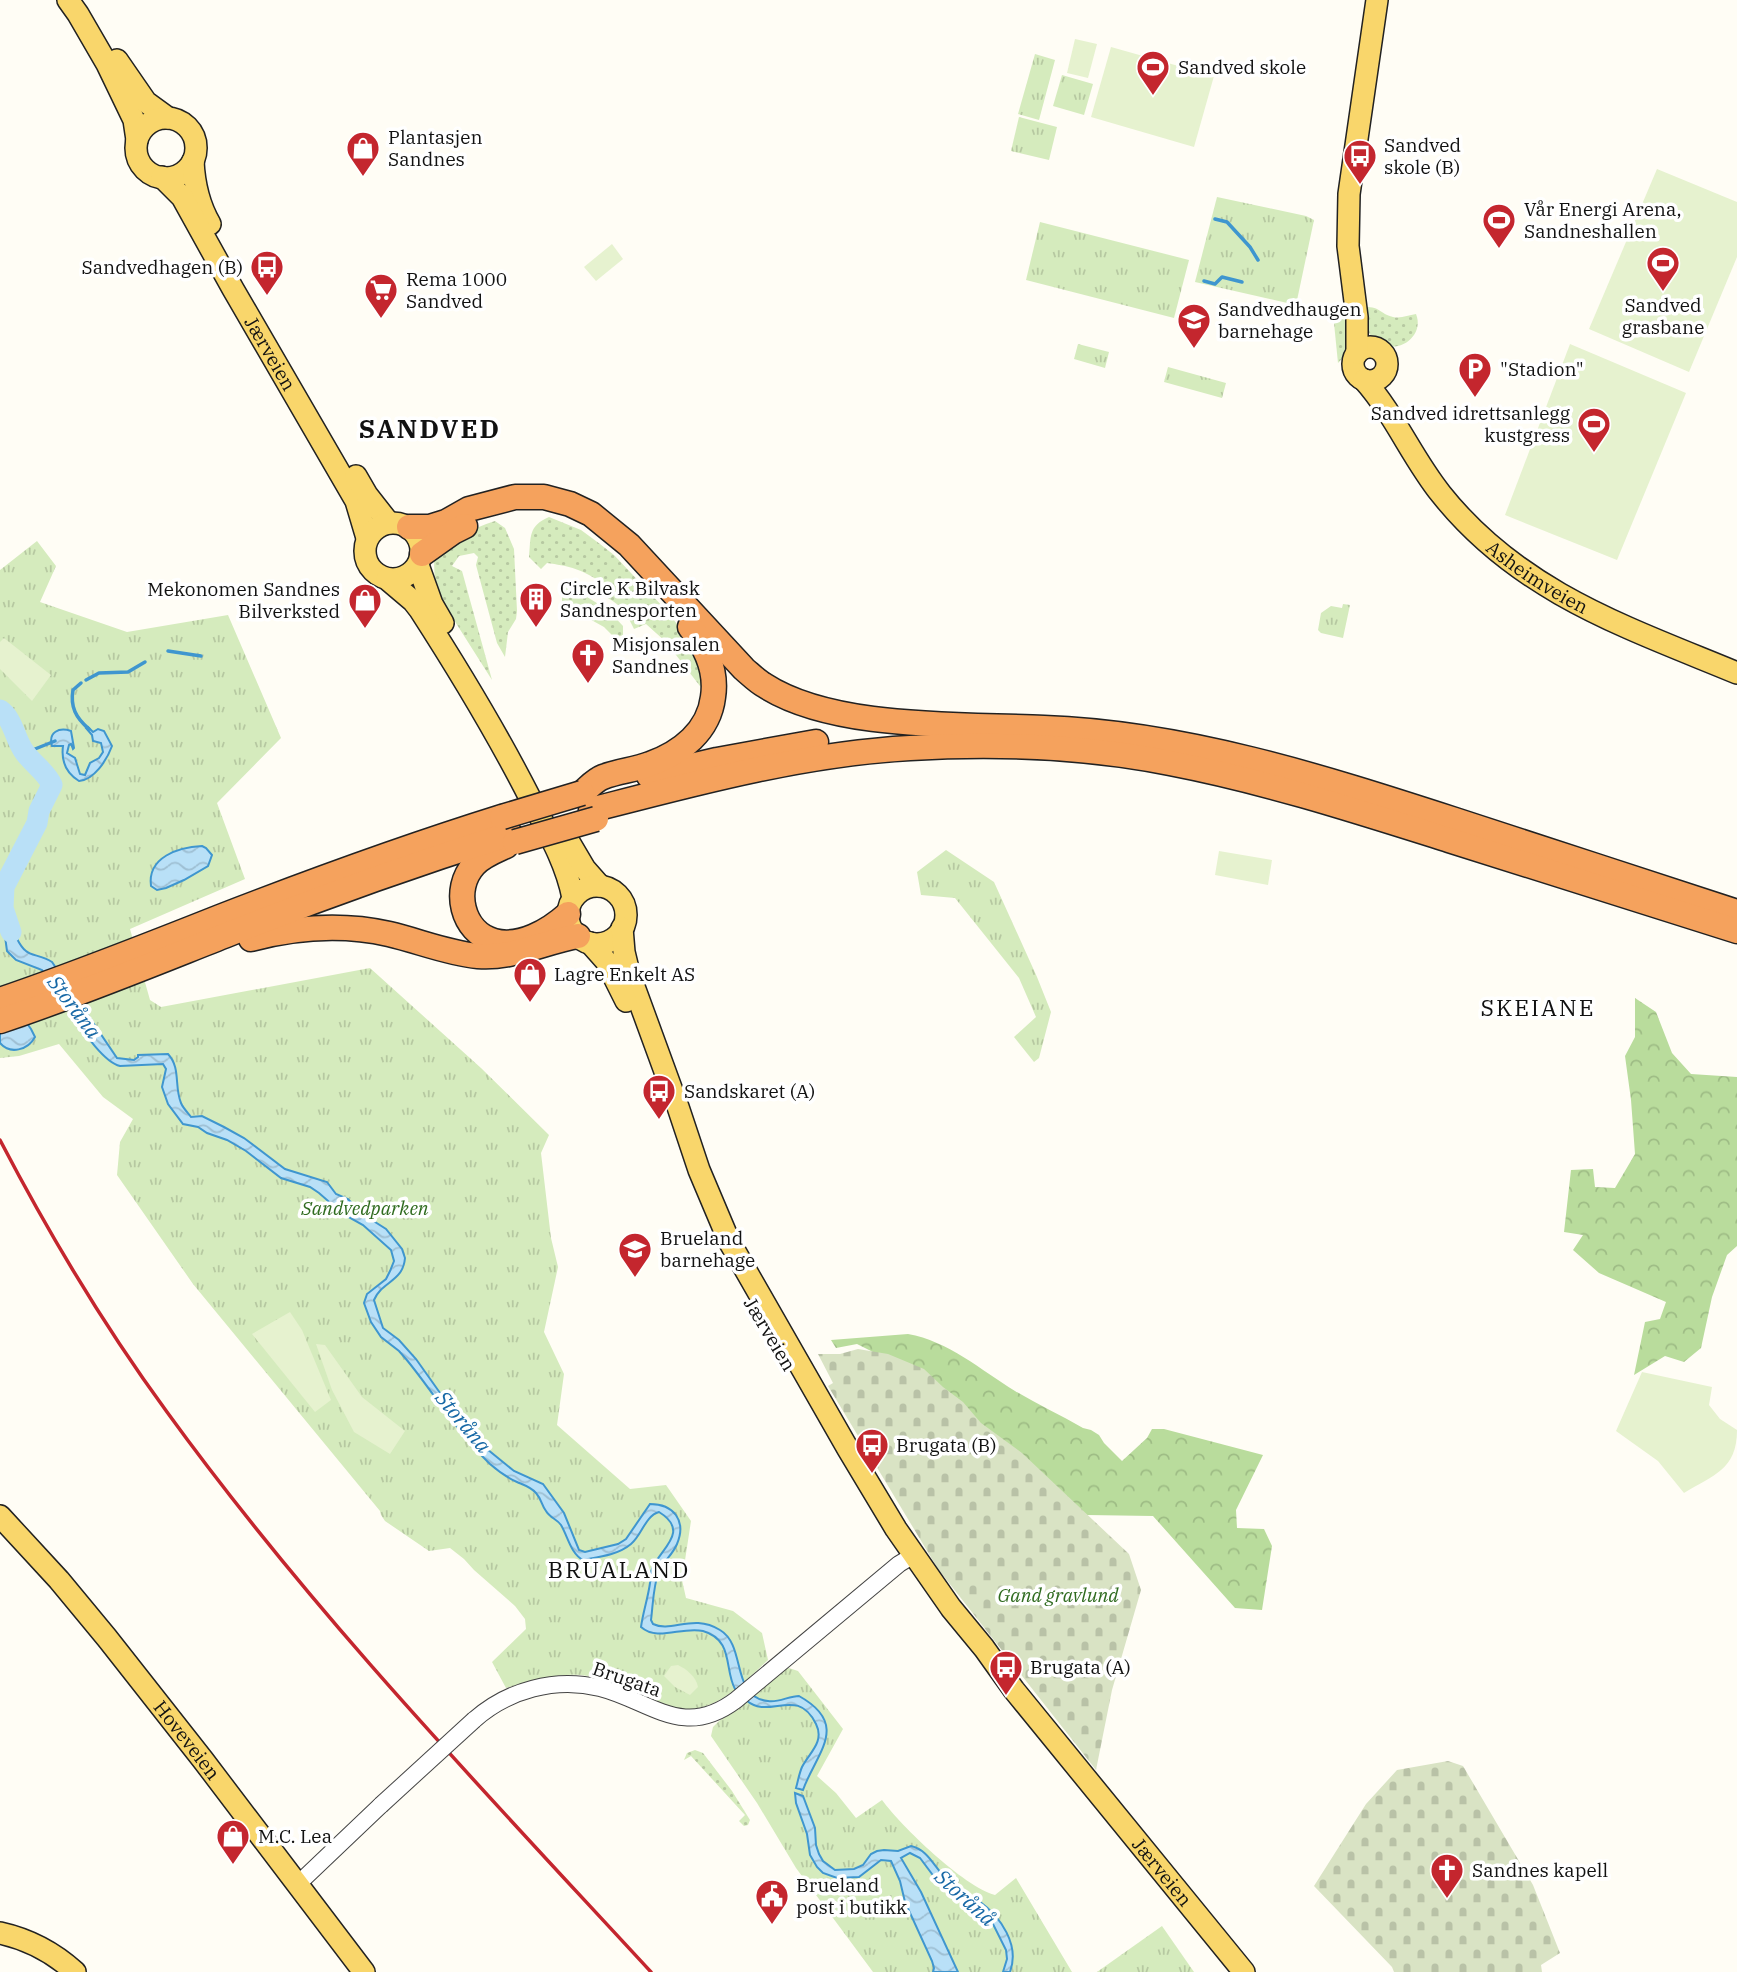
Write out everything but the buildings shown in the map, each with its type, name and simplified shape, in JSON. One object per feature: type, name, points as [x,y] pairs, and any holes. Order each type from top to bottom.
[{"type":"highway","points":[[399,525],[430,527],[446,522],[469,509],[544,498],[570,504],[591,514],[629,545],[744,669],[765,686],[810,706],[841,714],[980,727]]},
{"type":"highway","points":[[420,560],[453,532],[512,503],[547,509],[586,524],[604,537],[695,634],[711,666],[715,687],[712,706],[703,727],[692,740],[672,754],[649,765],[601,778],[590,808]]},
{"type":"highway","points":[[590,808],[680,768],[778,748],[909,730],[980,727],[1044,727],[1124,734],[1171,741],[1256,761],[1383,797],[1737,912]]},
{"type":"highway","points":[[0,1021],[55,1003],[146,958],[352,867],[431,839],[509,831],[590,808],[779,765],[849,753],[910,748],[1029,747],[1122,755],[1250,780],[1737,931]]},
{"type":"highway","points":[[509,831],[473,866],[466,877],[462,903],[466,916],[474,927],[483,936],[494,941],[514,942],[528,939],[547,930],[571,906]]},
{"type":"highway","points":[[0,1000],[90,969],[281,932],[329,928],[364,929],[480,956],[518,953],[551,942],[584,940]]},
{"type":"main road","points":[[68,0],[107,64],[134,120],[136,150],[144,169],[152,175],[172,178],[182,174],[193,161],[196,143],[187,127],[178,120],[158,119],[149,124],[137,140]]},
{"type":"main road","points":[[77,0],[146,102],[168,118]]},
{"type":"main road","points":[[1364,350],[1348,246],[1349,194],[1377,0]]},
{"type":"main road","name":"Jærveien","points":[[193,161],[194,180],[205,216],[367,495],[399,525]]},
{"type":"main road","name":"Jærveien","points":[[162,177],[182,197],[356,501],[368,538]]},
{"type":"main road","points":[[1378,348],[1385,355],[1387,366],[1374,378],[1359,377],[1354,370],[1353,358],[1364,350],[1378,348]]},
{"type":"main road","name":"Asheimveien","points":[[1374,378],[1413,456],[1441,494],[1477,533],[1517,566],[1578,605],[1737,674]]},
{"type":"main road","points":[[380,525],[399,525],[417,534],[421,544],[420,560],[432,604],[569,843],[600,886],[616,894],[622,901],[625,919],[622,928],[609,941],[600,943],[584,940],[572,930],[570,880],[561,856],[483,711],[420,610],[387,579],[374,572],[366,560],[365,545],[373,531],[380,525]]},
{"type":"main road","points":[[387,579],[404,577],[412,572],[420,560]]},
{"type":"main road","points":[[571,906],[581,891],[600,886]]},
{"type":"main road","name":"Jærveien","points":[[622,928],[629,973],[699,1170],[729,1241],[929,1594],[955,1628],[1014,1690],[1078,1771],[1226,1972]]},
{"type":"main road","name":"Jærveien","points":[[584,940],[606,961],[617,980],[691,1174],[736,1274],[808,1398],[910,1558]]},
{"type":"main road","name":"Hoveveien","points":[[0,1516],[59,1580],[107,1638],[364,1972]]},
{"type":"main road","name":"Jærveien","points":[[1078,1771],[1244,1972]]},
{"type":"main road","points":[[0,1933],[36,1946],[75,1972]]},
{"type":"street","name":"Brugata","points":[[294,1880],[331,1853],[489,1706],[527,1690],[583,1684],[603,1689],[665,1714],[694,1718],[719,1711],[910,1558]]},
{"type":"green space","points":[[1075,39],[1097,44],[1088,78],[1067,73]]},
{"type":"green space","name":"Sandved skole","points":[[1111,47],[1214,76],[1194,147],[1091,117]]},
{"type":"green space","points":[[1035,54],[1055,60],[1039,120],[1018,114]]},
{"type":"green space","points":[[1062,75],[1093,84],[1084,115],[1053,106]]},
{"type":"green space","points":[[1019,117],[1057,127],[1049,160],[1011,151]]},
{"type":"green space","name":"Sandved grasbane","points":[[1657,169],[1737,202],[1737,257],[1689,372],[1589,329]]},
{"type":"green space","points":[[1217,197],[1314,220],[1296,305],[1195,282]]},
{"type":"green space","points":[[1040,222],[1189,260],[1174,318],[1026,280]]},
{"type":"green space","points":[[612,244],[623,259],[596,281],[584,267]]},
{"type":"green space","points":[[1361,307],[1376,309],[1396,317],[1416,314],[1418,324],[1415,333],[1402,345],[1383,345],[1374,340],[1367,329]]},
{"type":"green space","points":[[1348,312],[1349,351],[1338,363],[1334,323],[1338,314]]},
{"type":"green space","points":[[1078,344],[1109,352],[1105,368],[1074,359]]},
{"type":"green space","name":"Sandved idrettsanlegg kustgress","points":[[1570,344],[1686,393],[1617,560],[1505,515]]},
{"type":"green space","points":[[1168,367],[1226,383],[1222,398],[1164,382]]},
{"type":"green space","points":[[549,517],[581,530],[614,555],[665,609],[685,634],[701,670],[703,690],[666,642],[646,624],[634,629],[619,606],[595,591],[596,579],[561,565],[547,563],[541,569],[529,557],[534,528]]},
{"type":"green space","points":[[495,521],[505,528],[514,549],[517,611],[516,619],[508,632],[505,657],[497,643],[476,565],[478,557],[474,553],[459,556],[452,566],[462,571],[492,680],[435,590],[434,559],[462,536]]},
{"type":"green space","name":"Sandvedparken","points":[[37,541],[56,566],[40,602],[127,632],[228,615],[281,738],[217,803],[245,879],[130,929],[150,1000],[161,1007],[370,968],[481,1068],[549,1135],[541,1153],[551,1238],[558,1267],[544,1332],[564,1374],[557,1425],[630,1489],[666,1485],[691,1521],[682,1580],[686,1598],[733,1611],[762,1633],[768,1660],[746,1681],[722,1698],[696,1709],[682,1709],[666,1706],[606,1681],[580,1675],[552,1676],[506,1688],[492,1662],[526,1629],[525,1619],[515,1606],[450,1548],[429,1551],[385,1521],[380,1511],[193,1284],[117,1175],[120,1142],[133,1119],[103,1097],[59,1044],[19,1056],[0,1058],[0,570]]},
{"type":"green space","points":[[565,586],[608,610],[623,626],[623,635],[615,638],[604,627],[566,606],[562,601],[562,590]]},
{"type":"green space","points":[[1343,604],[1350,605],[1343,638],[1321,633],[1318,630],[1321,613],[1331,606],[1342,608]]},
{"type":"green space","points":[[4,638],[51,675],[32,701],[0,669],[0,642]]},
{"type":"green space","points":[[946,850],[994,882],[1037,977],[1051,1012],[1039,1058],[1034,1062],[1014,1037],[1036,1017],[1019,978],[955,898],[921,895],[917,872]]},
{"type":"green space","points":[[1219,851],[1272,860],[1268,885],[1215,875]]},
{"type":"green space","points":[[1635,998],[1656,1012],[1672,1053],[1691,1074],[1737,1077],[1737,1246],[1727,1255],[1712,1297],[1701,1348],[1684,1362],[1665,1356],[1634,1375],[1645,1322],[1660,1319],[1666,1302],[1599,1273],[1573,1250],[1583,1235],[1564,1232],[1571,1170],[1593,1169],[1595,1187],[1615,1188],[1635,1154],[1625,1056],[1635,1037]]},
{"type":"green space","points":[[290,1312],[302,1330],[331,1400],[315,1412],[252,1334]]},
{"type":"green space","points":[[908,1334],[937,1343],[964,1357],[1023,1396],[1091,1430],[1099,1435],[1122,1461],[1147,1438],[1152,1429],[1164,1429],[1263,1455],[1236,1510],[1237,1528],[1264,1529],[1272,1546],[1262,1610],[1235,1608],[1153,1516],[1087,1515],[883,1357],[857,1344],[836,1348],[831,1340]]},
{"type":"green space","points":[[316,1344],[325,1345],[362,1397],[405,1431],[390,1454],[354,1432],[332,1390]]},
{"type":"green space","name":"Gand gravlund","points":[[858,1349],[888,1354],[924,1369],[963,1402],[981,1423],[1022,1453],[1129,1554],[1141,1590],[1112,1690],[1096,1770],[938,1569],[828,1386],[833,1383],[818,1354],[840,1354]]},
{"type":"green space","points":[[1642,1372],[1712,1387],[1709,1405],[1720,1419],[1737,1430],[1733,1454],[1728,1463],[1714,1476],[1684,1493],[1658,1461],[1616,1431]]},
{"type":"green space","points":[[678,1665],[690,1673],[697,1683],[698,1687],[690,1695],[675,1687],[664,1676],[671,1666]]},
{"type":"green space","points":[[784,1669],[798,1671],[843,1729],[817,1776],[836,1793],[856,1818],[882,1800],[934,1854],[982,1889],[995,1895],[1016,1878],[1072,1972],[873,1972],[796,1868],[757,1803],[711,1736],[713,1727],[719,1721]]},
{"type":"green space","points":[[695,1750],[703,1753],[732,1791],[750,1820],[748,1825],[744,1826],[739,1821],[745,1815],[691,1756],[684,1760],[687,1753]]},
{"type":"green space","points":[[1448,1761],[1463,1766],[1533,1885],[1560,1953],[1541,1965],[1542,1972],[1394,1972],[1314,1886],[1366,1804],[1397,1770]]},
{"type":"green space","points":[[1162,1926],[1194,1972],[1097,1972]]},
{"type":"water","points":[[86,728],[93,732],[98,729],[104,731],[112,746],[99,768],[90,777],[79,781],[65,766],[63,746],[52,746],[51,741],[53,734],[59,730],[71,731],[74,748],[69,745],[67,753],[75,758],[80,774],[85,775],[90,763],[103,752],[101,743],[93,741]]},
{"type":"water","points":[[202,846],[212,855],[208,866],[166,888],[157,890],[151,886],[151,876],[159,861],[175,851]]},
{"type":"water","points":[[0,900],[22,947],[28,953],[52,962],[117,1058],[134,1060],[138,1055],[168,1054],[175,1065],[181,1103],[191,1117],[202,1116],[244,1138],[285,1169],[327,1182],[336,1194],[348,1199],[361,1213],[386,1229],[402,1249],[405,1258],[400,1272],[374,1300],[383,1328],[399,1340],[416,1359],[450,1407],[487,1449],[514,1471],[543,1484],[564,1513],[579,1550],[585,1552],[618,1544],[626,1539],[650,1504],[665,1507],[676,1515],[680,1535],[657,1577],[651,1620],[653,1624],[660,1626],[701,1623],[720,1630],[734,1647],[743,1681],[756,1697],[772,1701],[799,1696],[815,1707],[827,1729],[821,1752],[803,1790],[796,1788],[799,1775],[819,1736],[816,1724],[808,1713],[792,1705],[764,1707],[746,1700],[735,1689],[724,1648],[713,1635],[695,1630],[663,1634],[641,1627],[651,1572],[673,1535],[669,1520],[659,1512],[654,1514],[626,1548],[602,1557],[583,1560],[579,1557],[561,1525],[548,1513],[536,1493],[500,1472],[478,1452],[406,1359],[381,1337],[371,1322],[364,1303],[367,1294],[386,1279],[394,1261],[391,1250],[363,1225],[343,1214],[310,1187],[281,1178],[227,1140],[198,1127],[183,1124],[168,1104],[162,1087],[166,1069],[163,1064],[120,1066],[101,1053],[42,970],[16,960],[7,951]]},
{"type":"water","points":[[0,1006],[18,1011],[31,1029],[35,1037],[28,1045],[14,1050],[0,1043]]},
{"type":"water","name":"Storånå","points":[[795,1793],[803,1796],[815,1828],[819,1854],[823,1861],[835,1870],[854,1869],[863,1865],[871,1854],[877,1851],[898,1851],[911,1846],[922,1851],[942,1875],[979,1901],[1001,1923],[1012,1952],[1010,1972],[1003,1972],[1007,1959],[1006,1950],[992,1922],[978,1907],[938,1882],[920,1858],[910,1853],[901,1858],[921,1892],[958,1972],[933,1972],[932,1961],[905,1902],[891,1861],[881,1860],[859,1877],[837,1878],[823,1873],[810,1855]]},
{"type":"waterway","points":[[1215,219],[1227,222],[1258,260]]},
{"type":"waterway","points":[[1204,281],[1215,284],[1222,277],[1242,282]]},
{"type":"waterway","points":[[168,651],[201,656]]},
{"type":"waterway","points":[[86,680],[99,673],[128,672],[145,662]]},
{"type":"waterway","points":[[81,683],[73,690],[72,702],[77,716],[89,729]]},
{"type":"waterway","name":"Storåna","points":[[0,710],[11,723],[23,750],[52,785],[39,811],[37,823],[4,887],[3,908],[11,932]]},
{"type":"waterway","points":[[25,753],[55,741]]},
{"type":"railway","points":[[0,1140],[99,1313],[167,1412],[223,1486],[280,1558],[400,1699],[651,1972]]},
{"type":"place","name":"Sandved skole","points":[[1153,97]]},
{"type":"place","name":"Plantasjen Sandnes","points":[[363,178]]},
{"type":"place","name":"Sandved skole (B)","points":[[1360,186]]},
{"type":"place","name":"Vår Energi Arena, Sandneshallen","points":[[1499,250]]},
{"type":"place","name":"Sandved grasbane","points":[[1663,293]]},
{"type":"place","name":"Sandvedhagen (B)","points":[[267,297]]},
{"type":"place","name":"Rema 1000 Sandved","points":[[381,320]]},
{"type":"place","name":"Sandvedhaugen barnehage","points":[[1194,350]]},
{"type":"place","name":"\"Stadion\"","points":[[1475,399]]},
{"type":"place","name":"Sandved idrettsanlegg kustgress","points":[[1594,454]]},
{"type":"place","name":"Circle K Bilvask Sandnesporten","points":[[536,629]]},
{"type":"place","name":"Mekonomen Sandnes Bilverksted","points":[[365,630]]},
{"type":"place","name":"Misjonsalen Sandnes","points":[[588,685]]},
{"type":"place","name":"Lagre Enkelt AS","points":[[530,1004]]},
{"type":"place","name":"Sandskaret (A)","points":[[659,1121]]},
{"type":"place","name":"Brueland barnehage","points":[[635,1279]]},
{"type":"place","name":"Brugata (B)","points":[[872,1475]]},
{"type":"place","name":"Brugata (A)","points":[[1006,1697]]},
{"type":"place","name":"M.C. Lea","points":[[233,1866]]},
{"type":"place","name":"Sandnes kapell","points":[[1447,1900]]},
{"type":"place","name":"Brueland post i butikk","points":[[772,1926]]},
{"type":"district","name":"SANDVED","points":[[430,429]]},
{"type":"district","name":"SKEIANE","points":[[1538,1008]]},
{"type":"district","name":"BRUALAND","points":[[619,1570]]}]
